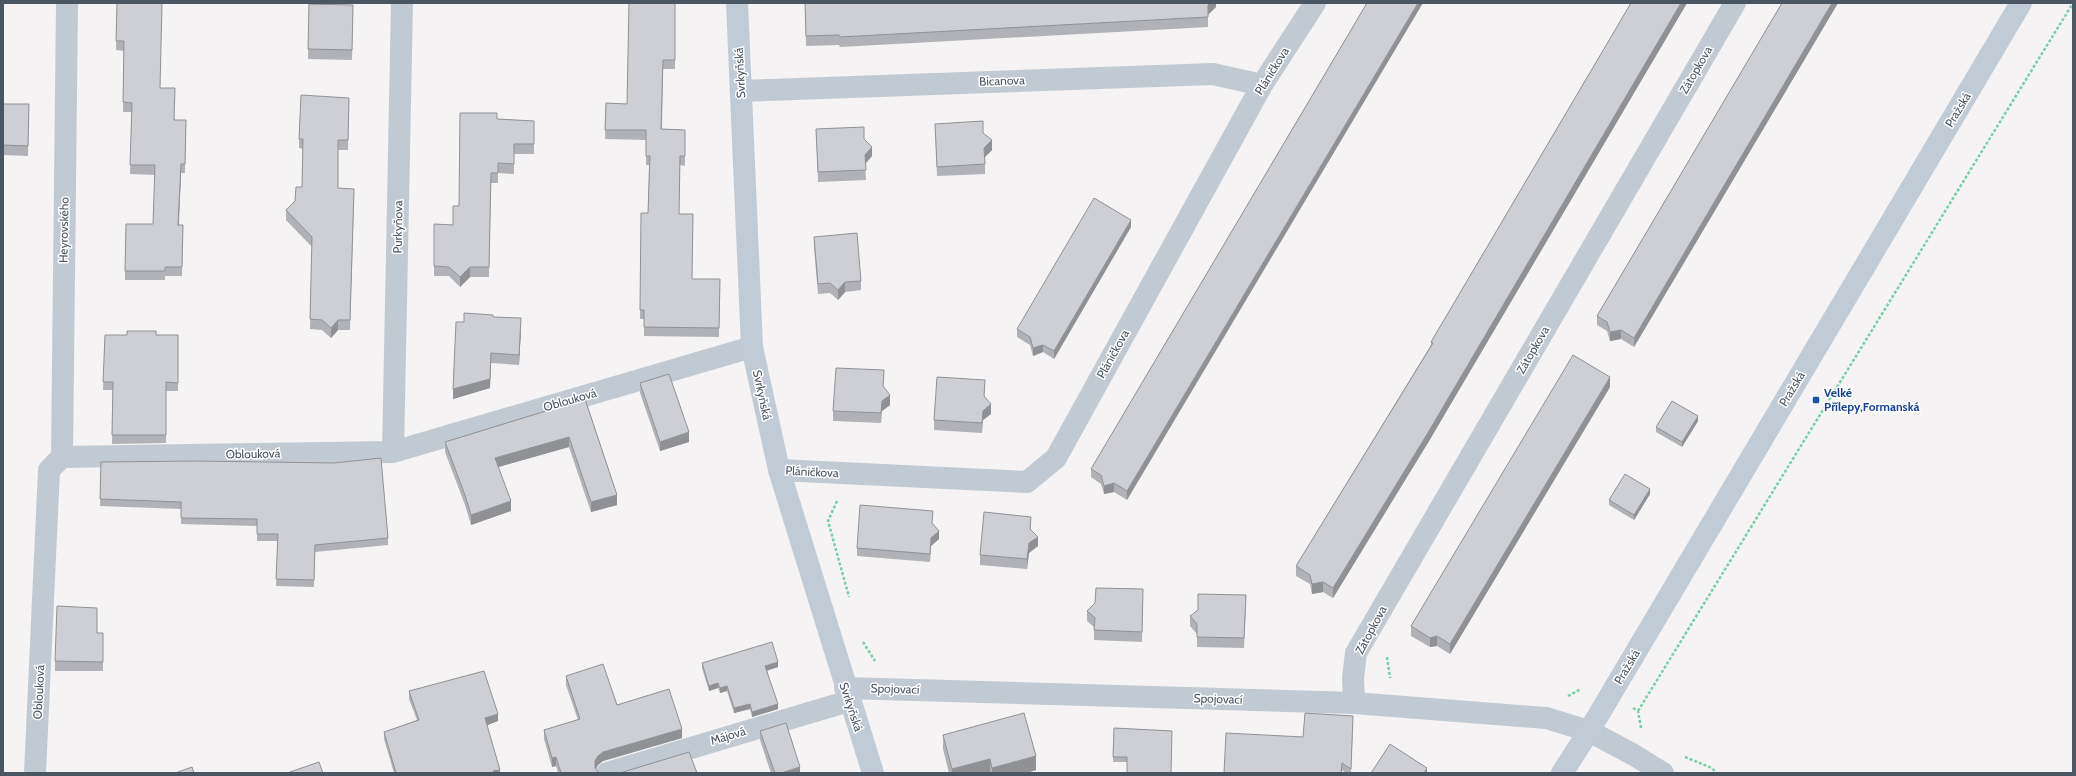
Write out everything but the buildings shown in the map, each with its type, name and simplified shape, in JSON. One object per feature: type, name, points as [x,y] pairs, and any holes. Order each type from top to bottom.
[{"type":"main road","name":"Svrkyňská","points":[[737,3],[752,347],[779,470],[847,694],[873,773]]},
{"type":"main road","name":"Pražská","points":[[1562,773],[1589,731],[2021,3]]},
{"type":"street","name":"Heyrovského","points":[[62,457],[66,3]]},
{"type":"street","name":"Purkyňova","points":[[393,452],[402,3]]},
{"type":"street","name":"Pláničkova","points":[[779,470],[1027,482],[1056,458],[1262,85],[1315,3]]},
{"type":"street","name":"Zátopkova","points":[[1354,703],[1353,678],[1356,653],[1734,3]]},
{"type":"street","name":"Bicanova","points":[[741,91],[1213,74],[1262,85]]},
{"type":"street","name":"Oblouková","points":[[35,773],[49,470],[62,457],[393,452],[752,347]]},
{"type":"street","name":"Spojovací","points":[[847,694],[1354,703],[1546,718],[1589,731],[1634,755],[1663,773]]},
{"type":"street","name":"Májová","points":[[607,773],[847,694]]},
{"type":"path","points":[[1641,732],[1638,711],[2073,3]]},
{"type":"path","points":[[828,520],[850,602]]},
{"type":"path","points":[[861,639],[877,664]]},
{"type":"path","points":[[1386,650],[1390,678],[1396,681]]},
{"type":"path","points":[[1565,697],[1591,685],[1638,711]]},
{"type":"path","points":[[1684,756],[1712,768],[1716,773]]},
{"type":"place","name":"Velké Přílepy,Formanská","points":[[1816,400]]}]
